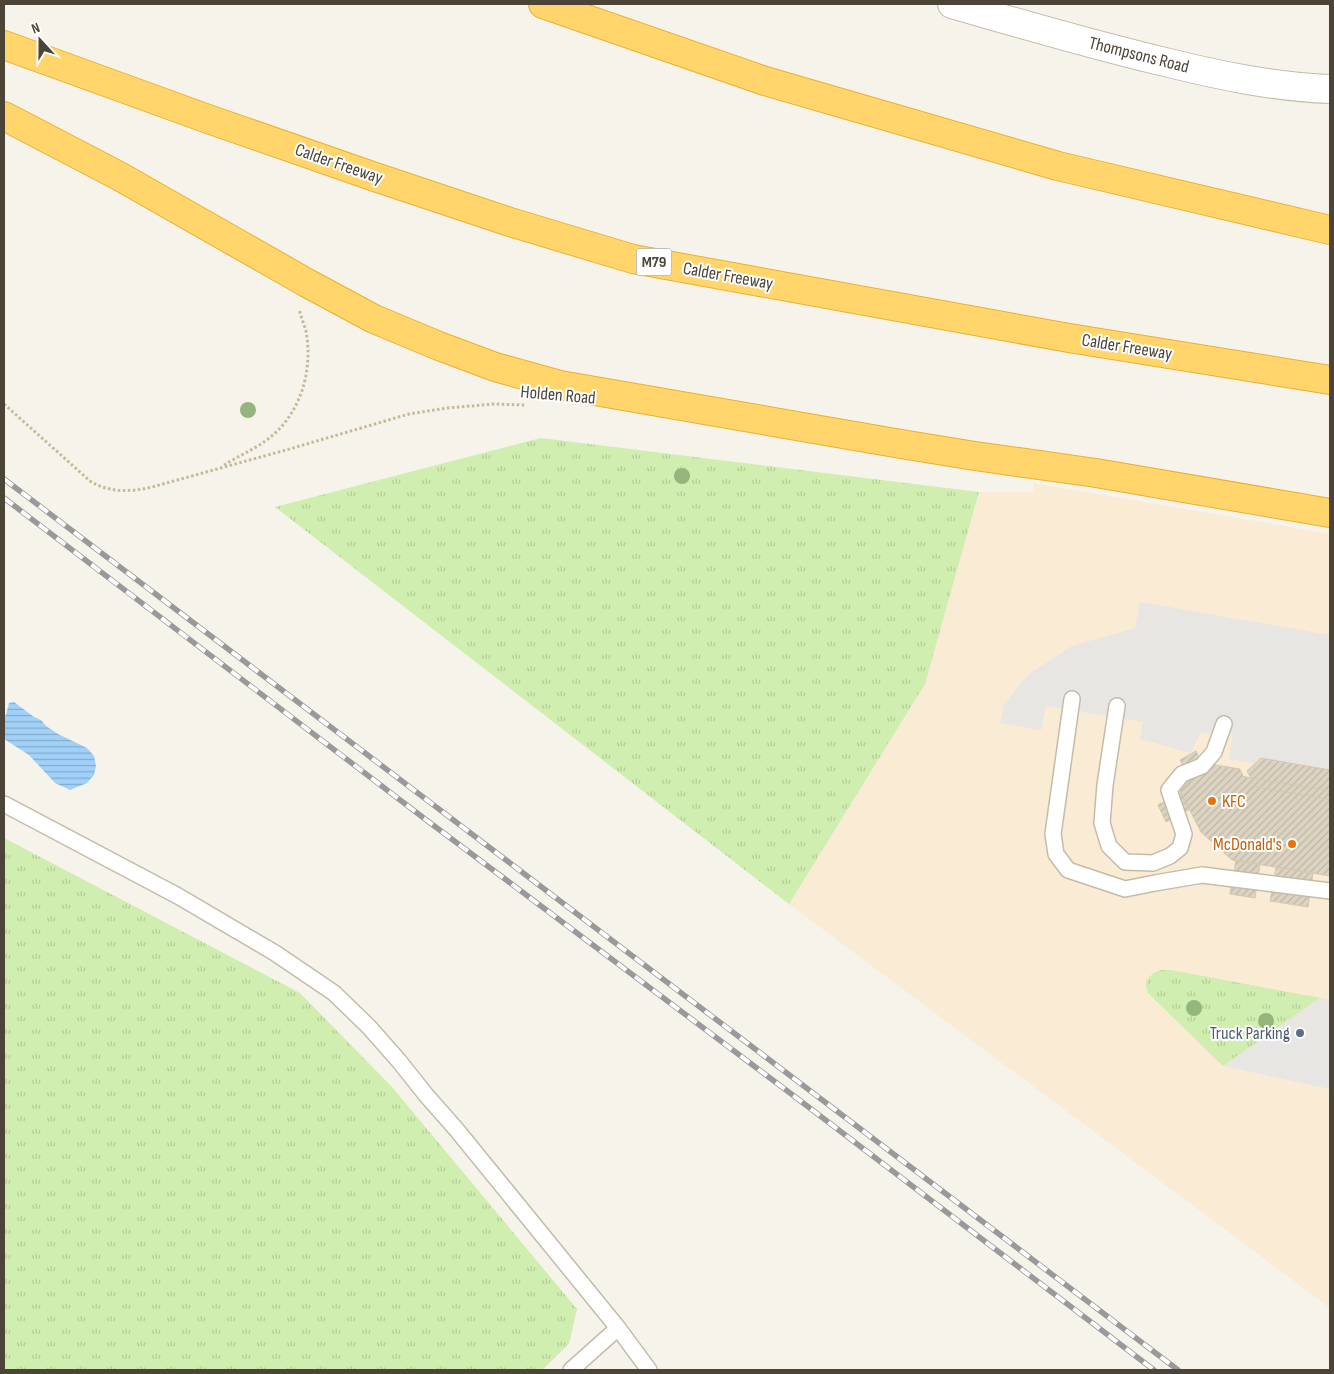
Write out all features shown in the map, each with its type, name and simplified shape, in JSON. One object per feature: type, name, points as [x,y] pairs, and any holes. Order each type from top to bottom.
[{"type":"highway","points":[[543,4],[765,81],[1058,166],[1330,230]]},
{"type":"highway","name":"Calder Freeway","points":[[4,45],[384,180],[510,222],[633,259],[1069,338],[1330,380]]},
{"type":"highway","points":[[4,116],[119,176],[307,284],[374,319],[496,367],[560,385],[901,444],[1330,513]]},
{"type":"street","name":"Thompsons Road","points":[[952,4],[1125,53],[1191,69],[1254,82],[1330,89]]},
{"type":"lane","points":[[1072,699],[1053,834],[1056,854],[1068,870],[1125,889],[1202,875],[1330,891]]},
{"type":"lane","points":[[1117,706],[1105,785],[1102,823],[1109,846],[1125,862],[1153,863],[1170,856],[1180,848],[1184,834],[1169,790],[1182,774],[1202,766],[1214,752],[1224,724]]},
{"type":"lane","points":[[4,804],[178,896],[275,953],[334,994],[369,1027],[399,1061],[618,1328],[650,1370]]},
{"type":"lane","points":[[571,1370],[618,1328]]},
{"type":"path","name":"Holden Road","points":[[220,468],[268,439],[294,409],[305,378],[307,362],[306,333],[295,302]]},
{"type":"path","name":"Holden Road","points":[[4,404],[86,478],[106,489],[122,491],[139,490],[165,484],[409,414],[447,408],[494,404],[529,405]]},
{"type":"shaded area","points":[[1034,483],[1330,534],[1330,1308],[789,904],[925,684],[979,492],[1033,492]]},
{"type":"shaded area","points":[[1140,602],[1330,635],[1330,777],[1229,759],[1233,735],[1200,733],[1191,753],[1140,739],[1143,722],[1046,706],[1041,730],[1000,723],[1004,704],[1029,674],[1072,646],[1135,628]]},
{"type":"shaded area","name":"Truck Parking","points":[[1320,998],[1330,1000],[1330,1089],[1223,1066]]},
{"type":"green space","points":[[541,438],[979,492],[925,684],[789,904],[275,507]]},
{"type":"green space","points":[[4,838],[300,993],[392,1087],[577,1309],[569,1344],[542,1370],[4,1370]]},
{"type":"green space","points":[[1161,970],[1171,970],[1320,998],[1223,1066],[1148,993],[1146,987],[1147,979]]},
{"type":"water","points":[[14,702],[58,734],[87,748],[94,756],[96,766],[94,775],[87,783],[70,790],[55,783],[29,755],[4,739],[4,717],[9,703]]},
{"type":"building","points":[[1196,751],[1206,772],[1191,780],[1180,760]]},
{"type":"building","points":[[1261,758],[1330,770],[1330,798],[1256,787],[1247,771]]},
{"type":"building","points":[[1215,765],[1240,769],[1243,776],[1246,777],[1330,791],[1330,876],[1232,860],[1201,832],[1178,787]]},
{"type":"building","points":[[1181,793],[1190,809],[1166,822],[1158,805]]},
{"type":"building","points":[[1236,860],[1260,864],[1255,898],[1230,894]]},
{"type":"building","points":[[1276,867],[1313,873],[1308,907],[1270,901]]},
{"type":"railway","points":[[4,479],[1178,1370]]},
{"type":"railway","points":[[4,498],[1154,1370]]},
{"type":"place","name":"KFC","points":[[1212,801]]},
{"type":"place","name":"McDonald's","points":[[1292,844]]},
{"type":"place","name":"Truck Parking","points":[[1300,1033]]}]
